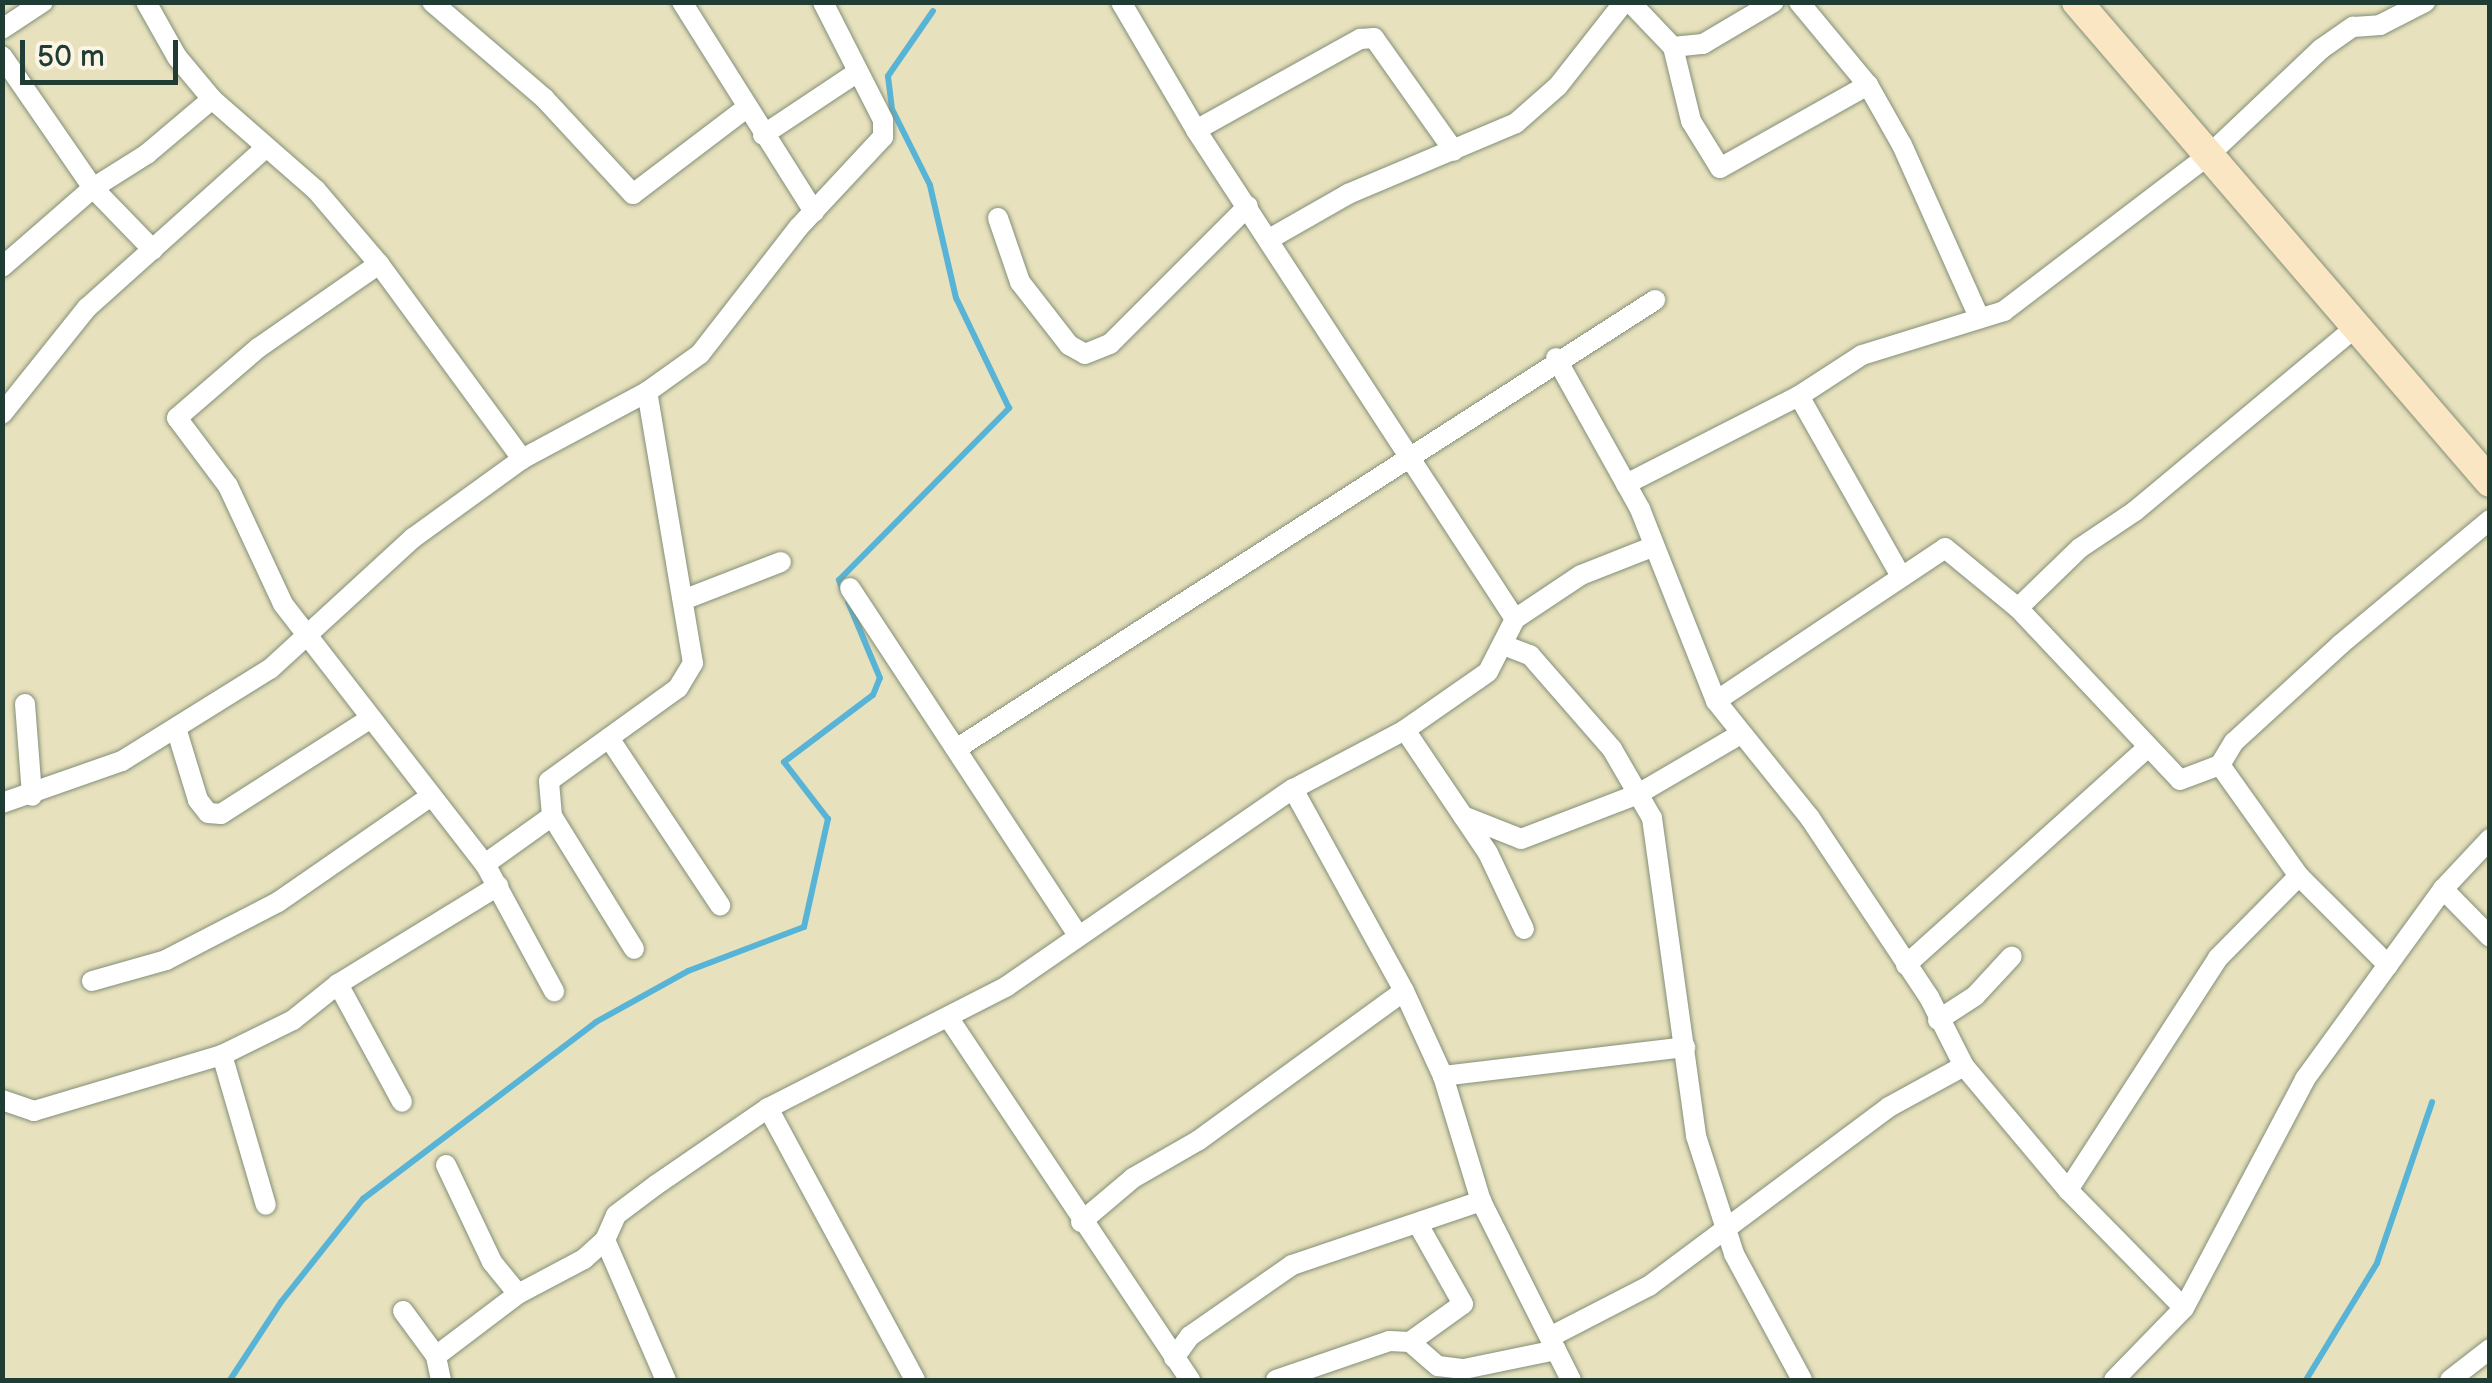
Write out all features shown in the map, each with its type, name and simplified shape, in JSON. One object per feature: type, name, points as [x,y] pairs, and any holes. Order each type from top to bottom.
[{"type":"main road","points":[[2077,2],[2490,482]]},
{"type":"street","points":[[2,30],[43,2]]},
{"type":"street","points":[[146,2],[176,56],[212,98],[264,150],[316,190],[380,264],[522,458]]},
{"type":"street","points":[[432,2],[544,98],[633,194],[745,109]]},
{"type":"street","points":[[682,2],[745,109],[814,212]]},
{"type":"street","points":[[2,804],[122,761],[270,670],[413,538],[489,490],[522,458],[647,392],[700,354],[814,212],[883,137],[883,120],[823,2]]},
{"type":"street","points":[[1121,2],[1196,130],[1271,238],[1514,619]]},
{"type":"street","points":[[1271,238],[1348,194],[1516,123],[1558,86],[1627,2],[1673,48],[1691,122],[1720,168],[1868,85]]},
{"type":"street","points":[[1673,48],[1703,44],[1774,2]]},
{"type":"street","points":[[1799,2],[1868,85],[1902,145],[1978,316]]},
{"type":"street","points":[[1626,484],[1799,396],[1862,355],[2004,310],[2043,286],[2210,154],[2321,49],[2353,27],[2380,25],[2425,2]]},
{"type":"street","points":[[1196,130],[1360,39],[1374,38],[1454,152]]},
{"type":"street","points":[[2,56],[92,188],[153,250]]},
{"type":"street","points":[[762,135],[858,72]]},
{"type":"street","points":[[2,268],[92,188],[146,154],[212,98]]},
{"type":"street","points":[[2,414],[86,308],[264,150]]},
{"type":"street","points":[[998,218],[1020,282],[1069,345],[1085,354],[1110,344],[1248,206]]},
{"type":"street","points":[[380,264],[178,412],[180,425],[250,525],[283,604],[311,634],[486,864],[554,991]]},
{"type":"street","points":[[956,749],[1556,358],[1654,300]]},
{"type":"street","points":[[2018,608],[2080,548],[2135,511],[2356,327]]},
{"type":"street","points":[[1556,358],[1626,484],[1716,701],[1739,735],[1810,818],[1906,965],[1964,1066],[2068,1190],[2184,1308]]},
{"type":"street","points":[[634,949],[552,816],[549,782],[689,675],[693,663],[647,392]]},
{"type":"street","points":[[1799,396],[1902,576]]},
{"type":"street","points":[[1716,701],[1945,548],[2018,608],[2146,749],[2180,780],[2220,765],[2234,742],[2341,644],[2490,520]]},
{"type":"street","points":[[436,1356],[518,1294],[584,1259],[605,1240],[616,1216],[768,1108],[950,1020],[1293,789],[1405,730],[1488,672],[1506,646],[1514,619],[1582,575],[1652,547]]},
{"type":"street","points":[[683,600],[781,562]]},
{"type":"street","points":[[850,588],[1078,935]]},
{"type":"street","points":[[1506,646],[1530,656],[1612,749],[1652,818],[1696,1136],[1734,1254],[1802,1380]]},
{"type":"street","points":[[26,704],[32,796]]},
{"type":"street","points":[[176,728],[198,800],[208,813],[221,814],[372,718]]},
{"type":"street","points":[[1405,730],[1463,816],[1524,929]]},
{"type":"street","points":[[1463,816],[1521,839],[1638,794],[1739,735]]},
{"type":"street","points":[[609,738],[720,905]]},
{"type":"street","points":[[1906,965],[2146,749]]},
{"type":"street","points":[[2220,765],[2298,876],[2388,965]]},
{"type":"street","points":[[1293,789],[1404,990],[1443,1076],[1481,1201],[1571,1380]]},
{"type":"street","points":[[92,982],[166,960],[278,902],[431,796]]},
{"type":"street","points":[[486,864],[552,816]]},
{"type":"street","points":[[2114,1380],[2184,1308],[2304,1079],[2443,889],[2490,839]]},
{"type":"street","points":[[2068,1190],[2218,958],[2298,876]]},
{"type":"street","points":[[2,1100],[34,1111],[222,1055],[293,1020],[338,984],[498,886]]},
{"type":"street","points":[[2443,889],[2490,937]]},
{"type":"street","points":[[1938,1020],[1975,996],[2012,956]]},
{"type":"street","points":[[338,984],[402,1102]]},
{"type":"street","points":[[1081,1222],[1133,1178],[1199,1140],[1404,990]]},
{"type":"street","points":[[950,1020],[1081,1222],[1190,1380]]},
{"type":"street","points":[[1443,1076],[1685,1047]]},
{"type":"street","points":[[222,1055],[266,1205]]},
{"type":"street","points":[[1410,1342],[1438,1366],[1464,1369],[1553,1344],[1649,1286],[1889,1107],[1964,1066]]},
{"type":"street","points":[[768,1108],[913,1380]]},
{"type":"street","points":[[446,1165],[492,1262],[518,1294]]},
{"type":"street","points":[[1174,1358],[1190,1336],[1262,1280],[1481,1201]]},
{"type":"street","points":[[1276,1380],[1389,1342],[1410,1342],[1462,1304],[1418,1226]]},
{"type":"street","points":[[605,1240],[666,1380]]},
{"type":"street","points":[[403,1311],[436,1356],[441,1380]]},
{"type":"street","points":[[2450,1380],[2490,1349]]},
{"type":"waterway","points":[[843,591],[839,580],[1009,408],[956,298],[930,185],[892,109],[888,76],[933,11]]},
{"type":"waterway","points":[[230,1380],[281,1302],[363,1199],[596,1022],[688,971],[804,927],[828,819],[784,762],[873,695],[880,678],[848,602]]},
{"type":"waterway","points":[[2306,1380],[2377,1263],[2432,1102]]}]
